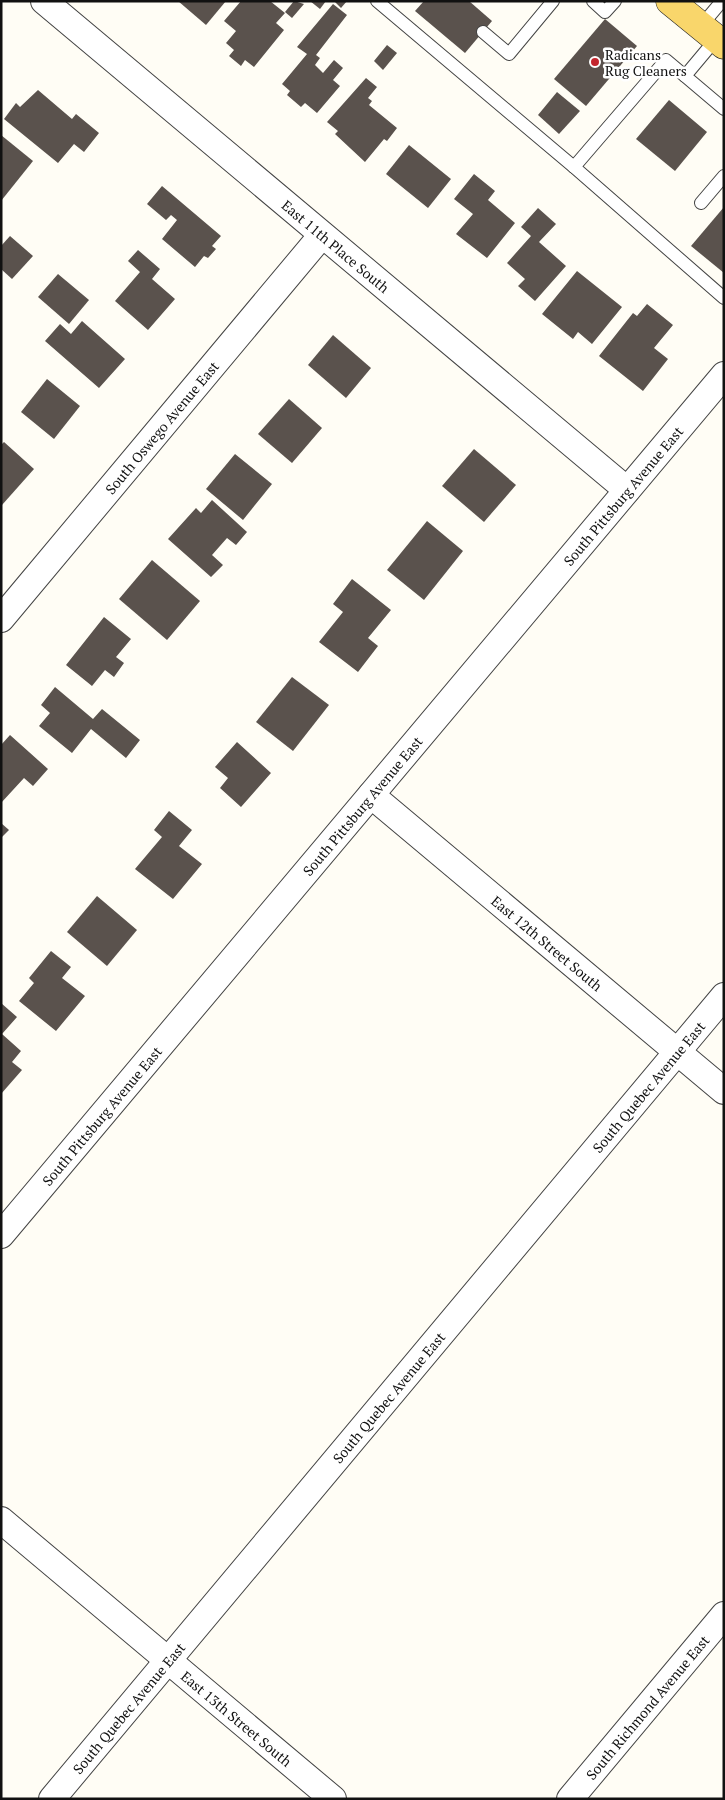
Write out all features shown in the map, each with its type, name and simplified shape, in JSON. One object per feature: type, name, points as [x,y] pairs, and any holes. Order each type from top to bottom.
[{"type":"main road","points":[[670,1],[713,37]]},
{"type":"street","name":"East 11th Place South","points":[[44,1],[628,490]]},
{"type":"street","name":"South Oswego Avenue East","points":[[1,619],[322,235]]},
{"type":"street","name":"South Pittsburg Avenue East","points":[[1,1235],[724,375]]},
{"type":"street","name":"East 12th Street South","points":[[371,795],[724,1091]]},
{"type":"street","name":"South Quebec Avenue East","points":[[52,1799],[724,996]]},
{"type":"street","name":"East 13th Street South","points":[[1,1520],[333,1799]]},
{"type":"street","name":"South Richmond Avenue East","points":[[570,1799],[724,1616]]},
{"type":"lane","points":[[377,1],[574,167],[724,298]]},
{"type":"lane","points":[[483,32],[509,54],[553,1]]},
{"type":"lane","points":[[593,1],[605,12],[615,1]]},
{"type":"lane","points":[[685,76],[713,37],[722,1]]},
{"type":"lane","points":[[574,167],[666,60],[724,108]]},
{"type":"lane","points":[[701,203],[724,176]]},
{"type":"building","points":[[178,1],[226,1],[206,25]]},
{"type":"building","points":[[241,1],[270,1],[285,13],[276,23],[284,30],[254,67],[245,60],[241,66],[229,56],[234,50],[226,43],[236,31],[224,21]]},
{"type":"building","points":[[294,1],[304,4],[292,18],[285,12]]},
{"type":"building","points":[[310,1],[326,1],[320,9]]},
{"type":"building","points":[[334,1],[347,1],[341,8]]},
{"type":"building","points":[[424,1],[469,1],[492,21],[465,53],[415,11]]},
{"type":"building","points":[[333,4],[347,15],[316,55],[320,58],[315,65],[323,73],[334,60],[343,68],[333,80],[340,86],[317,113],[305,103],[301,107],[287,95],[290,91],[282,84],[307,54],[297,47]]},
{"type":"building","name":"Radicans Rug Cleaners","points":[[605,19],[637,46],[586,106],[554,79]]},
{"type":"building","points":[[387,45],[397,53],[383,70],[374,61]]},
{"type":"building","points":[[366,78],[377,87],[368,98],[372,101],[369,105],[397,128],[387,141],[384,139],[365,162],[335,134],[338,131],[327,122]]},
{"type":"building","points":[[38,90],[72,119],[76,114],[99,133],[84,152],[74,144],[58,163],[4,119],[16,103],[20,107]]},
{"type":"building","points":[[557,92],[580,111],[559,134],[538,115]]},
{"type":"building","points":[[669,100],[707,132],[675,171],[636,139]]},
{"type":"building","points":[[1,135],[33,161],[1,201]]},
{"type":"building","points":[[409,145],[451,179],[428,208],[386,174]]},
{"type":"building","points":[[474,174],[495,191],[488,200],[515,223],[487,258],[456,234],[473,214],[454,199]]},
{"type":"building","points":[[162,186],[221,236],[212,246],[216,249],[208,258],[204,256],[195,267],[162,239],[177,220],[171,215],[166,220],[147,204]]},
{"type":"building","points":[[724,207],[724,273],[691,246]]},
{"type":"building","points":[[538,208],[556,224],[539,242],[566,266],[535,301],[518,286],[525,279],[507,263],[531,236],[521,227]]},
{"type":"building","points":[[10,236],[33,256],[12,279],[1,269],[1,246]]},
{"type":"building","points":[[138,250],[160,269],[152,279],[175,299],[148,330],[115,301],[140,272],[128,261]]},
{"type":"building","points":[[577,271],[622,307],[592,344],[578,332],[573,339],[542,314]]},
{"type":"building","points":[[58,274],[89,300],[69,324],[38,297]]},
{"type":"building","points":[[647,304],[673,325],[654,348],[668,359],[643,391],[599,356],[633,313],[637,316]]},
{"type":"building","points":[[82,321],[125,359],[99,388],[45,341],[60,324],[71,334]]},
{"type":"building","points":[[333,335],[371,368],[346,398],[308,365]]},
{"type":"building","points":[[47,379],[80,406],[54,439],[21,412]]},
{"type":"building","points":[[289,399],[322,428],[292,463],[258,434]]},
{"type":"building","points":[[4,442],[34,469],[2,505],[1,445]]},
{"type":"building","points":[[474,449],[516,485],[484,522],[442,486]]},
{"type":"building","points":[[235,454],[272,484],[243,520],[206,489]]},
{"type":"building","points":[[212,500],[247,532],[236,545],[227,538],[212,555],[223,565],[211,577],[168,539],[196,508],[201,513]]},
{"type":"building","points":[[427,521],[463,551],[424,600],[387,570]]},
{"type":"building","points":[[152,560],[200,601],[167,640],[119,599]]},
{"type":"building","points":[[352,579],[391,610],[368,638],[378,646],[358,672],[319,642],[343,612],[333,604]]},
{"type":"building","points":[[104,617],[131,639],[116,657],[124,663],[114,677],[105,670],[92,686],[66,665]]},
{"type":"building","points":[[292,677],[329,705],[293,751],[256,722]]},
{"type":"building","points":[[55,687],[93,719],[102,709],[140,740],[126,758],[91,729],[72,753],[39,726],[50,713],[41,705]]},
{"type":"building","points":[[10,735],[48,769],[33,786],[24,778],[1,803],[1,745]]},
{"type":"building","points":[[237,742],[271,773],[241,807],[220,788],[228,778],[215,767]]},
{"type":"building","points":[[169,811],[192,830],[179,846],[202,864],[173,899],[135,869],[162,837],[154,830]]},
{"type":"building","points":[[1,823],[9,830],[1,838]]},
{"type":"building","points":[[97,896],[137,930],[107,966],[67,932]]},
{"type":"building","points":[[51,951],[71,967],[62,978],[85,996],[56,1031],[19,1001],[34,983],[29,978]]},
{"type":"building","points":[[1,1003],[17,1017],[2,1034],[21,1051],[12,1062],[22,1070],[1,1094]]},
{"type":"place","name":"Radicans Rug Cleaners","points":[[595,62]]}]
